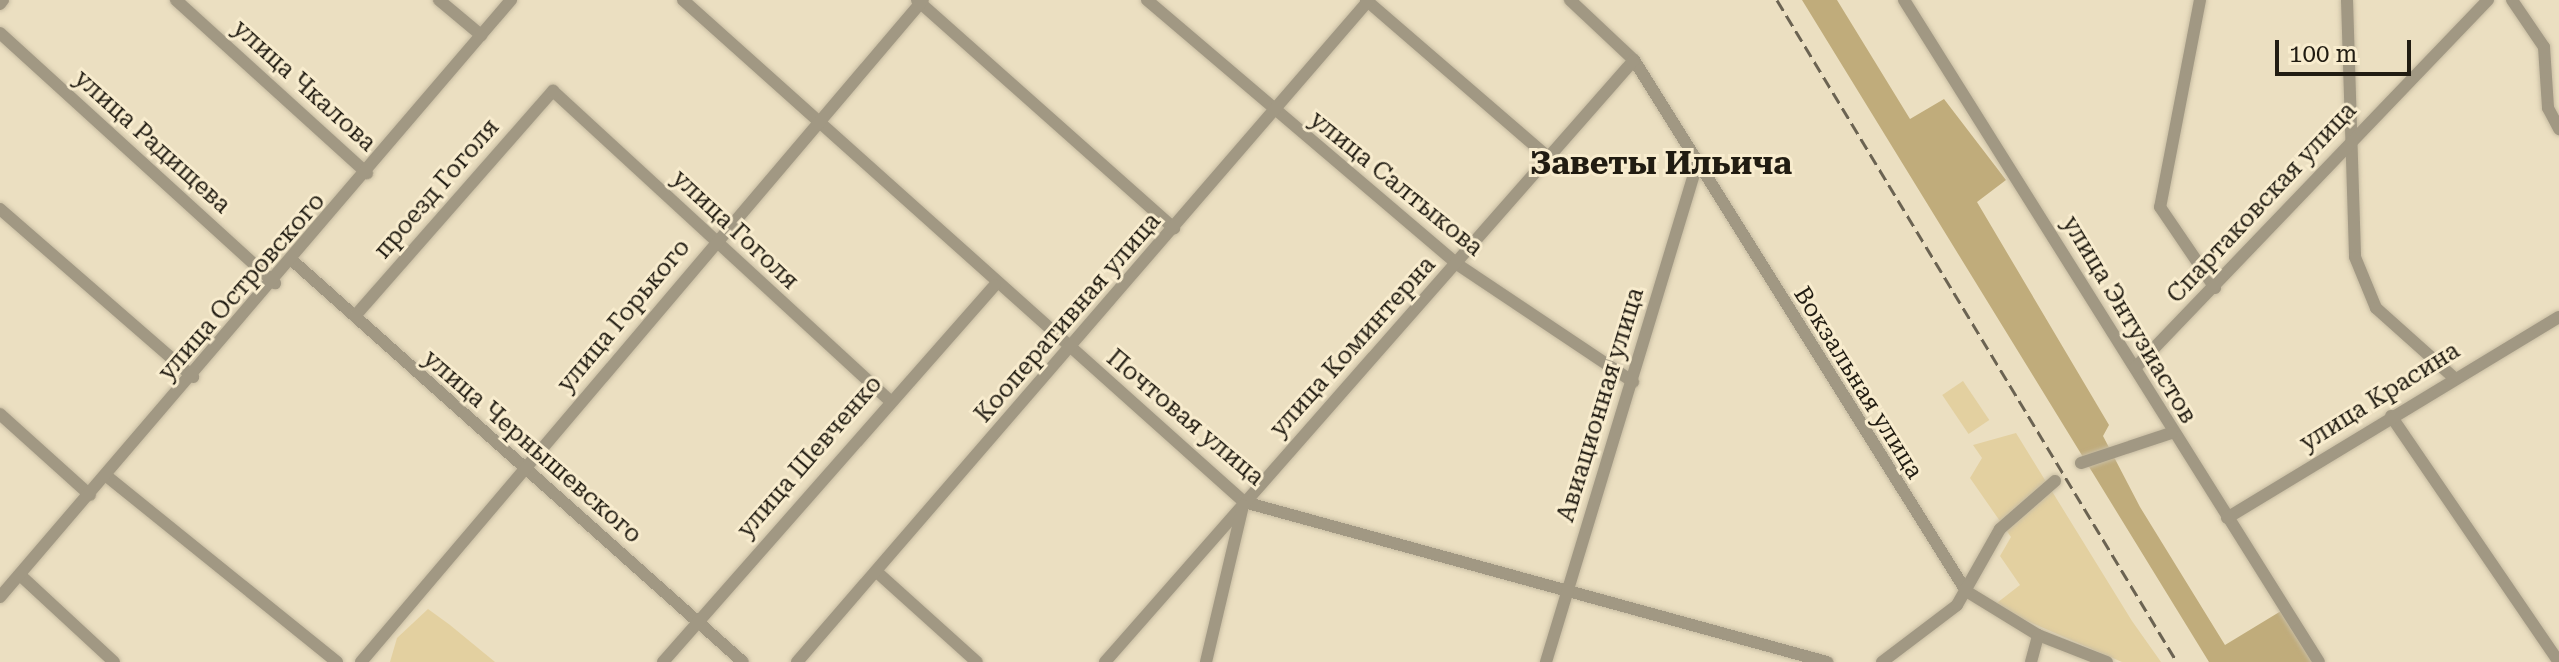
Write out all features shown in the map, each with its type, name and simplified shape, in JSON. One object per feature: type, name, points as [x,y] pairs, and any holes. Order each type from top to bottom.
[{"type":"street","name":"улица Чкалова","points":[[176,0],[367,173]]},
{"type":"street","points":[[439,0],[481,35]]},
{"type":"street","name":"улица Островского","points":[[0,597],[90,495],[109,478],[294,262],[511,0]]},
{"type":"street","name":"Почтовая улица","points":[[683,0],[814,123],[995,285],[1244,502],[1565,593],[1827,662]]},
{"type":"street","name":"улица Салтыкова","points":[[1147,0],[1274,112],[1457,264],[1633,382]]},
{"type":"street","points":[[1368,0],[1549,158]]},
{"type":"street","name":"Кооперативная улица","points":[[797,662],[878,573],[1368,0]]},
{"type":"street","name":"Вокзальная улица","points":[[1570,0],[1634,60],[1966,591],[2038,635],[2107,662]]},
{"type":"street","name":"улица Энтузиастов","points":[[1904,0],[2135,368],[2171,433],[2319,662]]},
{"type":"street","points":[[2200,0],[2160,207],[2215,288]]},
{"type":"street","points":[[2347,0],[2354,135],[2355,257],[2376,308],[2452,376]]},
{"type":"street","name":"Спартаковская улица","points":[[2135,368],[2215,288],[2354,135],[2488,0]]},
{"type":"street","points":[[2512,0],[2544,47],[2548,108],[2559,129]]},
{"type":"street","points":[[920,1],[1174,228]]},
{"type":"street","name":"улица Горького","points":[[361,662],[920,1]]},
{"type":"street","name":"улица Радищева","points":[[0,33],[275,283]]},
{"type":"street","name":"улица Коминтерна","points":[[1105,662],[1634,60]]},
{"type":"street","name":"улица Гоголя","points":[[553,91],[888,399]]},
{"type":"street","name":"проезд Гоголя","points":[[355,316],[553,91]]},
{"type":"street","name":"Авиационная улица","points":[[1546,662],[1698,161]]},
{"type":"street","points":[[0,209],[193,377]]},
{"type":"street","name":"улица Чернышевского","points":[[294,262],[523,471],[743,662]]},
{"type":"street","name":"улица Шевченко","points":[[663,662],[888,399],[995,285]]},
{"type":"street","name":"улица Красина","points":[[2227,518],[2452,376],[2558,320]]},
{"type":"street","points":[[0,414],[90,495]]},
{"type":"street","points":[[2391,416],[2559,662]]},
{"type":"street","points":[[2081,463],[2171,433]]},
{"type":"street","points":[[109,478],[337,662]]},
{"type":"street","points":[[1882,662],[1906,656],[1966,591],[2000,529],[2055,481]]},
{"type":"street","points":[[1206,662],[1244,502]]},
{"type":"street","points":[[878,573],[977,662]]},
{"type":"street","points":[[20,575],[114,662]]},
{"type":"street","points":[[2031,662],[2038,635]]},
{"type":"shaded area","points":[[1802,0],[1837,0],[1910,119],[1944,99],[2006,180],[1977,202],[2109,425],[2103,436],[2140,507],[2225,645],[2281,611],[2313,662],[2209,662]]},
{"type":"shaded area","points":[[1963,381],[1989,420],[1969,434],[1942,395]]},
{"type":"shaded area","points":[[2016,433],[2132,621],[2161,662],[2122,662],[1993,606],[2020,585],[2000,556],[2011,537],[1970,478],[1982,458],[1973,445]]},
{"type":"shaded area","points":[[428,609],[495,662],[390,662],[397,638]]},
{"type":"railway","points":[[1777,0],[2177,662]]},
{"type":"district","name":"Заветы Ильича","points":[[1661,163]]}]
